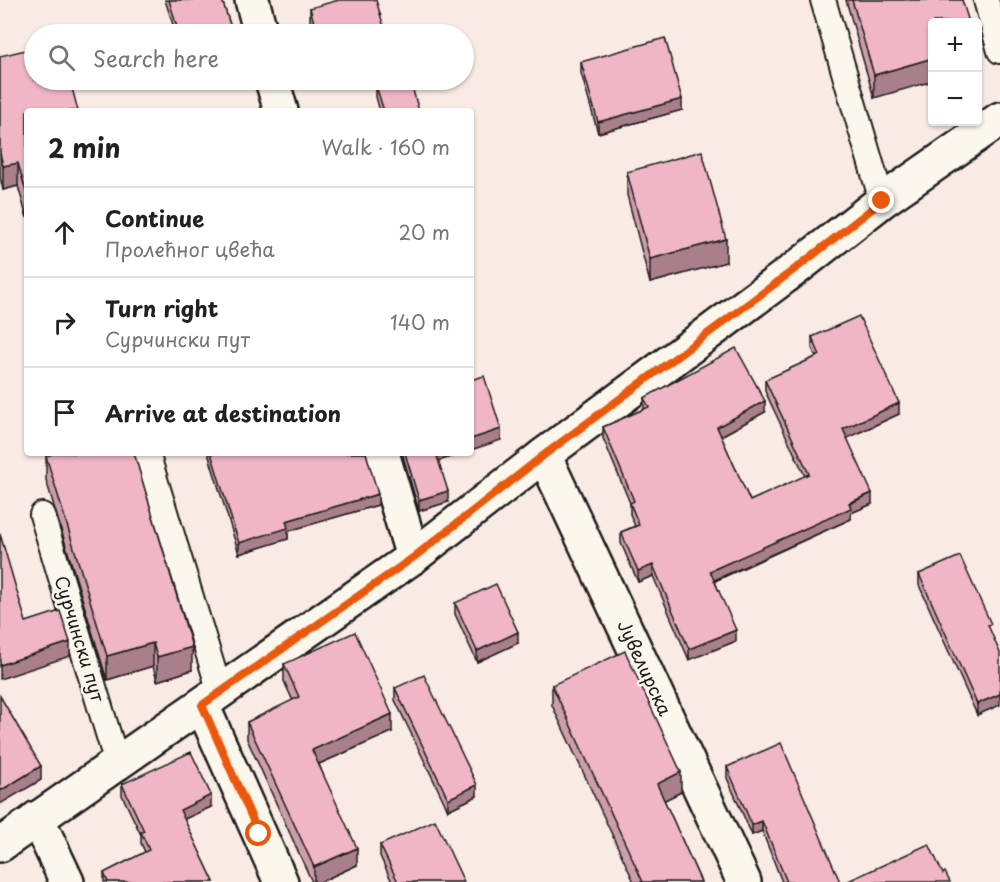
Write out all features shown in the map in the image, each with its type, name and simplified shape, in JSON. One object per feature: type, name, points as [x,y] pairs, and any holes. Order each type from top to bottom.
[{"type":"street","points":[[252,0],[258,24]]},
{"type":"street","points":[[275,90],[280,108]]},
{"type":"street","points":[[0,844],[414,557],[544,455],[799,266],[882,201],[1000,119]]},
{"type":"street","name":"Јувелирска","points":[[544,455],[744,882]]},
{"type":"street","points":[[383,456],[414,557]]},
{"type":"street","points":[[211,699],[281,882]]},
{"type":"street","points":[[37,818],[67,882]]},
{"type":"lane","points":[[823,0],[882,201]]},
{"type":"lane","points":[[986,0],[1000,51]]},
{"type":"lane","points":[[148,456],[211,699]]},
{"type":"lane","name":"Сурчински пут","points":[[42,515],[117,763]]},
{"type":"building","points":[[169,0],[222,0],[230,24],[176,24]]},
{"type":"building","points":[[339,0],[376,0],[383,24],[314,24],[310,8]]},
{"type":"building","points":[[852,0],[962,0],[968,18],[928,18],[928,59],[874,75]]},
{"type":"building","points":[[665,38],[682,99],[598,122],[581,62]]},
{"type":"building","points":[[24,50],[24,90],[73,90],[77,108],[24,108],[24,184],[18,163],[3,166],[0,153],[0,56]]},
{"type":"building","points":[[377,90],[413,90],[418,108],[383,108]]},
{"type":"building","points":[[702,151],[726,239],[650,259],[627,172]]},
{"type":"building","points":[[859,316],[899,403],[843,429],[872,493],[849,503],[851,508],[710,571],[736,630],[689,649],[653,565],[638,571],[621,532],[639,525],[630,503],[634,501],[603,427],[649,407],[644,398],[736,348],[765,401],[717,427],[750,501],[809,474],[765,380],[820,355],[812,337]]},
{"type":"building","points":[[484,376],[501,429],[474,438],[474,379]]},
{"type":"building","points":[[46,456],[135,456],[192,647],[157,657],[153,643],[107,656]]},
{"type":"building","points":[[212,456],[367,456],[378,494],[286,521],[288,528],[239,543]]},
{"type":"building","points":[[406,456],[437,456],[448,491],[419,500]]},
{"type":"building","points":[[0,534],[26,622],[60,611],[70,642],[0,665]]},
{"type":"building","points":[[960,556],[991,624],[988,625],[1000,653],[1000,694],[977,704],[919,574]]},
{"type":"building","points":[[496,584],[518,632],[477,651],[455,603]]},
{"type":"building","points":[[355,632],[392,714],[312,750],[357,848],[314,867],[247,722],[299,697],[284,664]]},
{"type":"building","points":[[625,651],[681,772],[657,784],[701,882],[643,882],[552,685]]},
{"type":"building","points":[[424,675],[477,785],[448,799],[395,688]]},
{"type":"building","points":[[0,696],[41,766],[0,791]]},
{"type":"building","points":[[781,743],[840,882],[787,882],[762,821],[752,825],[727,767]]},
{"type":"building","points":[[191,752],[211,795],[180,810],[214,882],[108,882],[104,873],[149,850],[141,832],[144,831],[122,784]]},
{"type":"building","points":[[435,820],[464,882],[398,882],[380,845]]},
{"type":"building","points":[[929,844],[943,874],[945,872],[950,882],[846,882]]},
{"type":"route","points":[[259,834],[202,705],[414,557],[544,455],[799,266],[882,201]]}]
